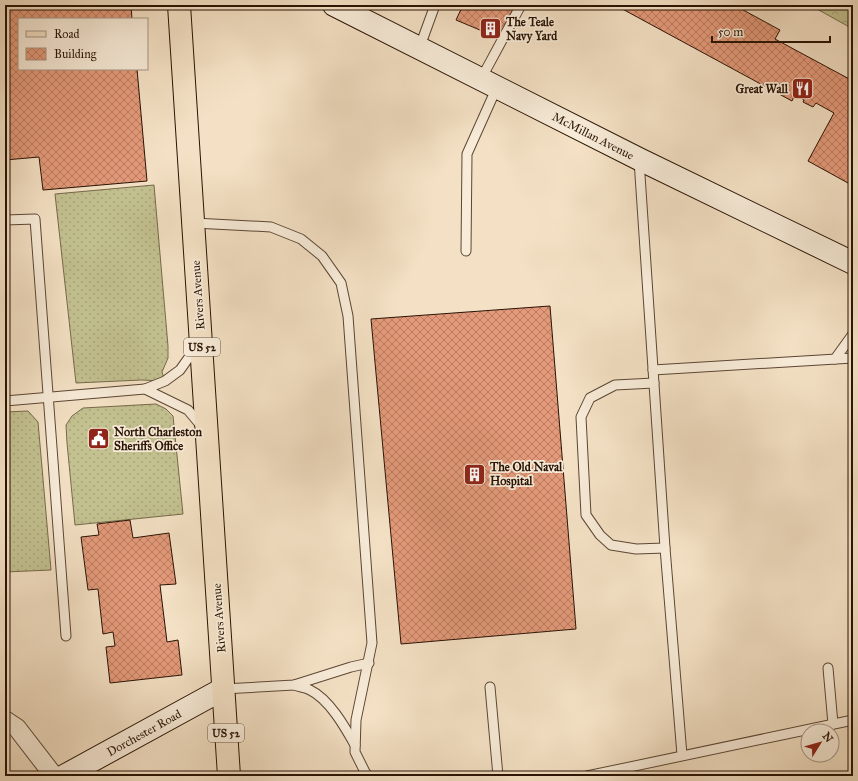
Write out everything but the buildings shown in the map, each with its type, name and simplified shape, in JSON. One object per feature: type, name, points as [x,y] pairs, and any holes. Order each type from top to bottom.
[{"type":"main road","name":"Rivers Avenue","points":[[179,5],[229,776]]},
{"type":"street","name":"McMillan Avenue","points":[[334,5],[639,159],[853,263]]},
{"type":"street","name":"Dorchester Road","points":[[64,776],[223,690]]},
{"type":"street","points":[[5,720],[16,728],[54,776]]},
{"type":"lane","points":[[419,49],[435,5]]},
{"type":"lane","points":[[466,251],[467,154],[489,83],[521,5]]},
{"type":"lane","points":[[639,159],[665,548],[682,755]]},
{"type":"lane","points":[[5,220],[35,219],[66,636]]},
{"type":"lane","points":[[194,223],[271,228],[301,239],[322,256],[341,283],[348,316],[372,643],[356,720],[355,752],[368,776]]},
{"type":"lane","points":[[835,359],[853,334]]},
{"type":"lane","points":[[5,401],[145,389],[165,381],[180,370],[201,340]]},
{"type":"lane","points":[[653,370],[853,358]]},
{"type":"lane","points":[[654,383],[615,385],[590,398],[580,417],[586,515],[600,535],[611,545],[636,550],[665,548]]},
{"type":"lane","points":[[145,389],[188,410],[207,433]]},
{"type":"lane","points":[[223,690],[294,685],[368,663]]},
{"type":"lane","points":[[828,668],[833,723]]},
{"type":"lane","points":[[294,685],[310,690],[325,701],[340,720],[355,746]]},
{"type":"lane","points":[[490,687],[498,776]]},
{"type":"lane","points":[[838,723],[853,720]]},
{"type":"lane","points":[[587,776],[800,731]]},
{"type":"green space","points":[[820,5],[853,5],[853,29],[817,9]]},
{"type":"green space","points":[[154,185],[168,346],[168,358],[162,372],[165,381],[141,380],[76,383],[55,194]]},
{"type":"green space","points":[[156,404],[166,409],[173,416],[183,514],[75,525],[66,425],[72,416],[83,408]]},
{"type":"green space","points":[[28,411],[38,422],[51,570],[5,572],[5,412]]},
{"type":"place","name":"The Teale Navy Yard","points":[[490,29]]},
{"type":"place","name":"Great Wall","points":[[803,89]]},
{"type":"place","name":"North Charleston Sheriffs Office","points":[[98,439]]},
{"type":"place","name":"The Old Naval Hospital","points":[[474,474]]}]
